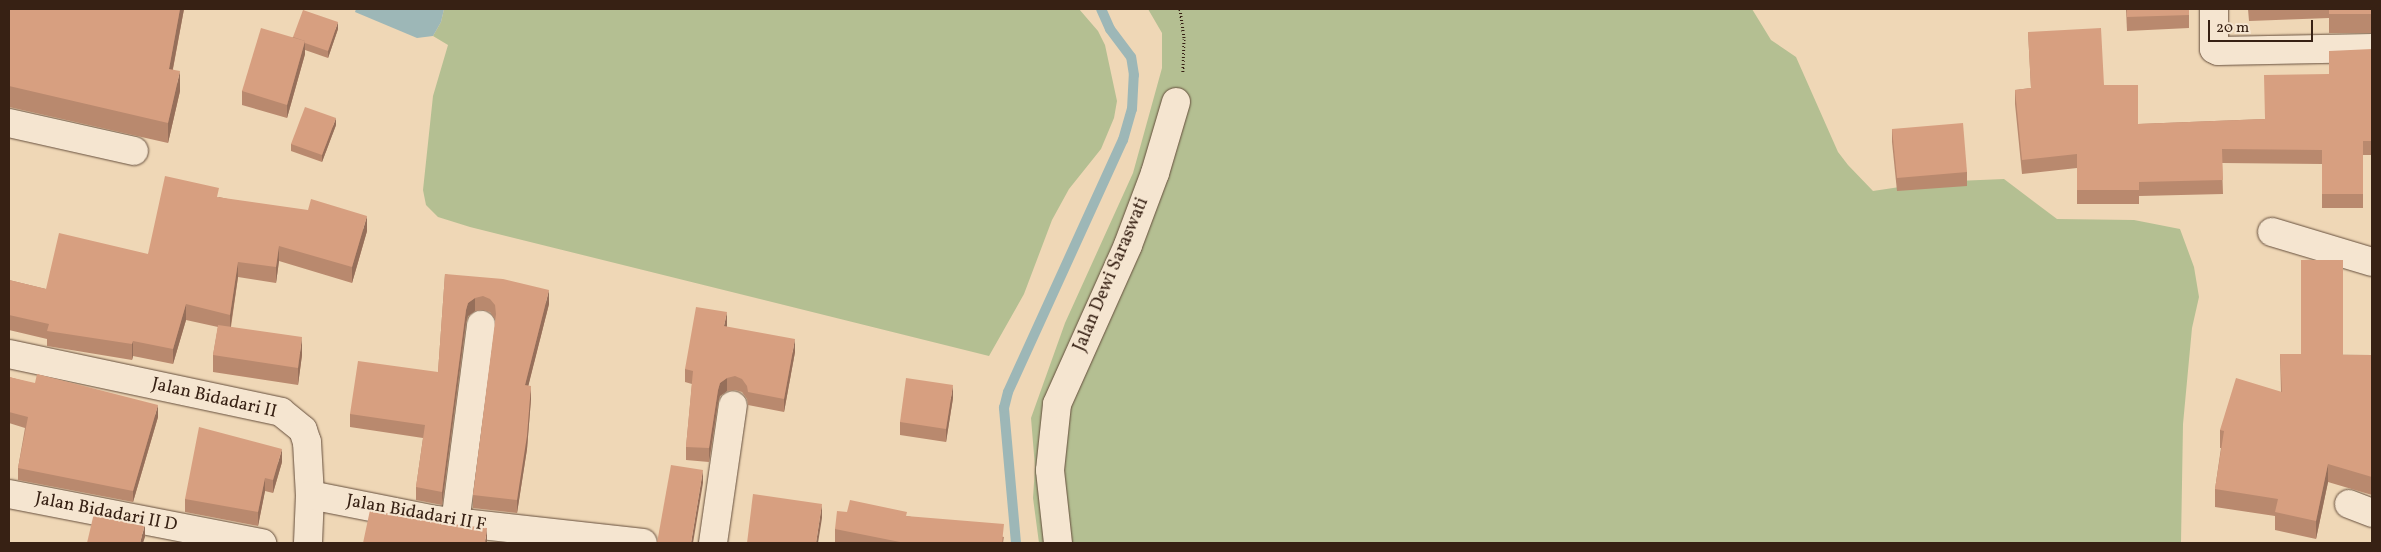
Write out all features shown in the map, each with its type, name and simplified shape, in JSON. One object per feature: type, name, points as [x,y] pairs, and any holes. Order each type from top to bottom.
[{"type":"street","points":[[2214,9],[2214,49],[2218,51],[2372,48]]},
{"type":"street","name":"Jalan Dewi Saraswati","points":[[1058,543],[1050,470],[1057,404],[1128,245],[1155,173],[1176,102]]},
{"type":"street","points":[[9,123],[134,152]]},
{"type":"street","points":[[2272,232],[2372,262]]},
{"type":"street","points":[[455,523],[481,325]]},
{"type":"street","name":"Jalan Bidadari II","points":[[9,354],[281,412],[303,430],[307,442],[310,495],[308,543]]},
{"type":"street","points":[[713,543],[733,405]]},
{"type":"street","name":"Jalan Bidadari II D","points":[[9,494],[262,543]]},
{"type":"street","name":"Jalan Bidadari II F","points":[[310,495],[455,523],[643,543]]},
{"type":"path","points":[[1176,102],[1182,83],[1184,39],[1180,9]]},
{"type":"green space","points":[[444,9],[1079,9],[1098,31],[1105,45],[1117,101],[1114,118],[1101,149],[1069,189],[1052,220],[1024,294],[989,356],[470,227],[438,217],[426,205],[423,190],[433,96],[448,45],[433,36],[441,22]]},
{"type":"green space","points":[[1148,9],[1752,9],[1771,40],[1796,57],[1838,152],[1873,191],[1933,182],[2004,179],[2057,219],[2134,220],[2180,229],[2194,267],[2199,297],[2192,328],[2183,424],[2181,543],[1039,543],[1033,498],[1035,467],[1031,418],[1065,323],[1133,173],[1162,68],[1162,33]]},
{"type":"water","points":[[356,9],[444,9],[441,22],[433,36],[417,38],[355,12]]},
{"type":"building","points":[[9,9],[180,9],[169,69],[180,71],[168,123],[9,86]]},
{"type":"building","points":[[2127,9],[2189,9],[2189,15],[2127,17]]},
{"type":"building","points":[[2329,9],[2372,9],[2372,14],[2329,14]]},
{"type":"building","points":[[303,10],[338,22],[328,51],[293,37]]},
{"type":"building","points":[[261,28],[305,41],[287,105],[242,91]]},
{"type":"building","points":[[2101,28],[2104,85],[2138,85],[2138,124],[2265,119],[2264,75],[2329,74],[2329,51],[2372,49],[2372,141],[2363,141],[2363,194],[2322,194],[2322,150],[2222,149],[2223,180],[2139,182],[2139,190],[2077,190],[2077,154],[2022,160],[2015,90],[2031,88],[2028,32]]},
{"type":"building","points":[[305,107],[336,118],[322,155],[291,144]]},
{"type":"building","points":[[1963,123],[1967,172],[1897,178],[1892,129]]},
{"type":"building","points":[[165,176],[219,188],[217,197],[308,210],[311,199],[367,216],[352,267],[279,246],[276,267],[238,262],[230,315],[186,304],[173,349],[133,341],[132,344],[47,331],[49,324],[9,315],[9,280],[46,289],[59,233],[148,254]]},
{"type":"building","points":[[2301,260],[2343,260],[2343,355],[2372,355],[2372,477],[2328,464],[2316,521],[2275,512],[2278,499],[2215,489],[2224,431],[2220,430],[2236,378],[2282,392],[2280,354],[2301,354]]},
{"type":"building","points":[[445,274],[503,279],[549,290],[525,385],[531,386],[527,436],[517,500],[473,495],[496,314],[495,305],[490,299],[483,296],[475,298],[468,303],[466,310],[442,492],[416,487],[425,425],[350,414],[358,361],[438,372]]},
{"type":"building","points":[[696,307],[727,312],[724,326],[795,339],[784,399],[748,392],[747,386],[742,379],[735,376],[727,378],[720,383],[709,448],[686,447],[693,371],[685,369]]},
{"type":"building","points":[[218,325],[302,337],[298,368],[213,355]]},
{"type":"building","points":[[37,374],[158,405],[133,491],[18,468],[28,417],[9,412],[9,377],[35,383]]},
{"type":"building","points":[[906,378],[953,385],[946,429],[900,422]]},
{"type":"building","points":[[199,427],[282,449],[273,480],[265,478],[258,512],[185,499]]},
{"type":"building","points":[[671,465],[703,470],[691,543],[657,543]]},
{"type":"building","points":[[753,494],[822,504],[816,543],[747,543]]},
{"type":"building","points":[[850,500],[907,512],[906,516],[1004,524],[1002,543],[905,543],[835,529],[837,511],[847,512]]},
{"type":"building","points":[[370,510],[434,522],[487,528],[485,543],[363,543]]},
{"type":"building","points":[[94,513],[145,524],[140,543],[87,543]]},
{"type":"waterway","points":[[1016,543],[1004,408],[1008,392],[1123,140],[1132,109],[1134,75],[1131,57],[1110,29],[1101,9]]}]
